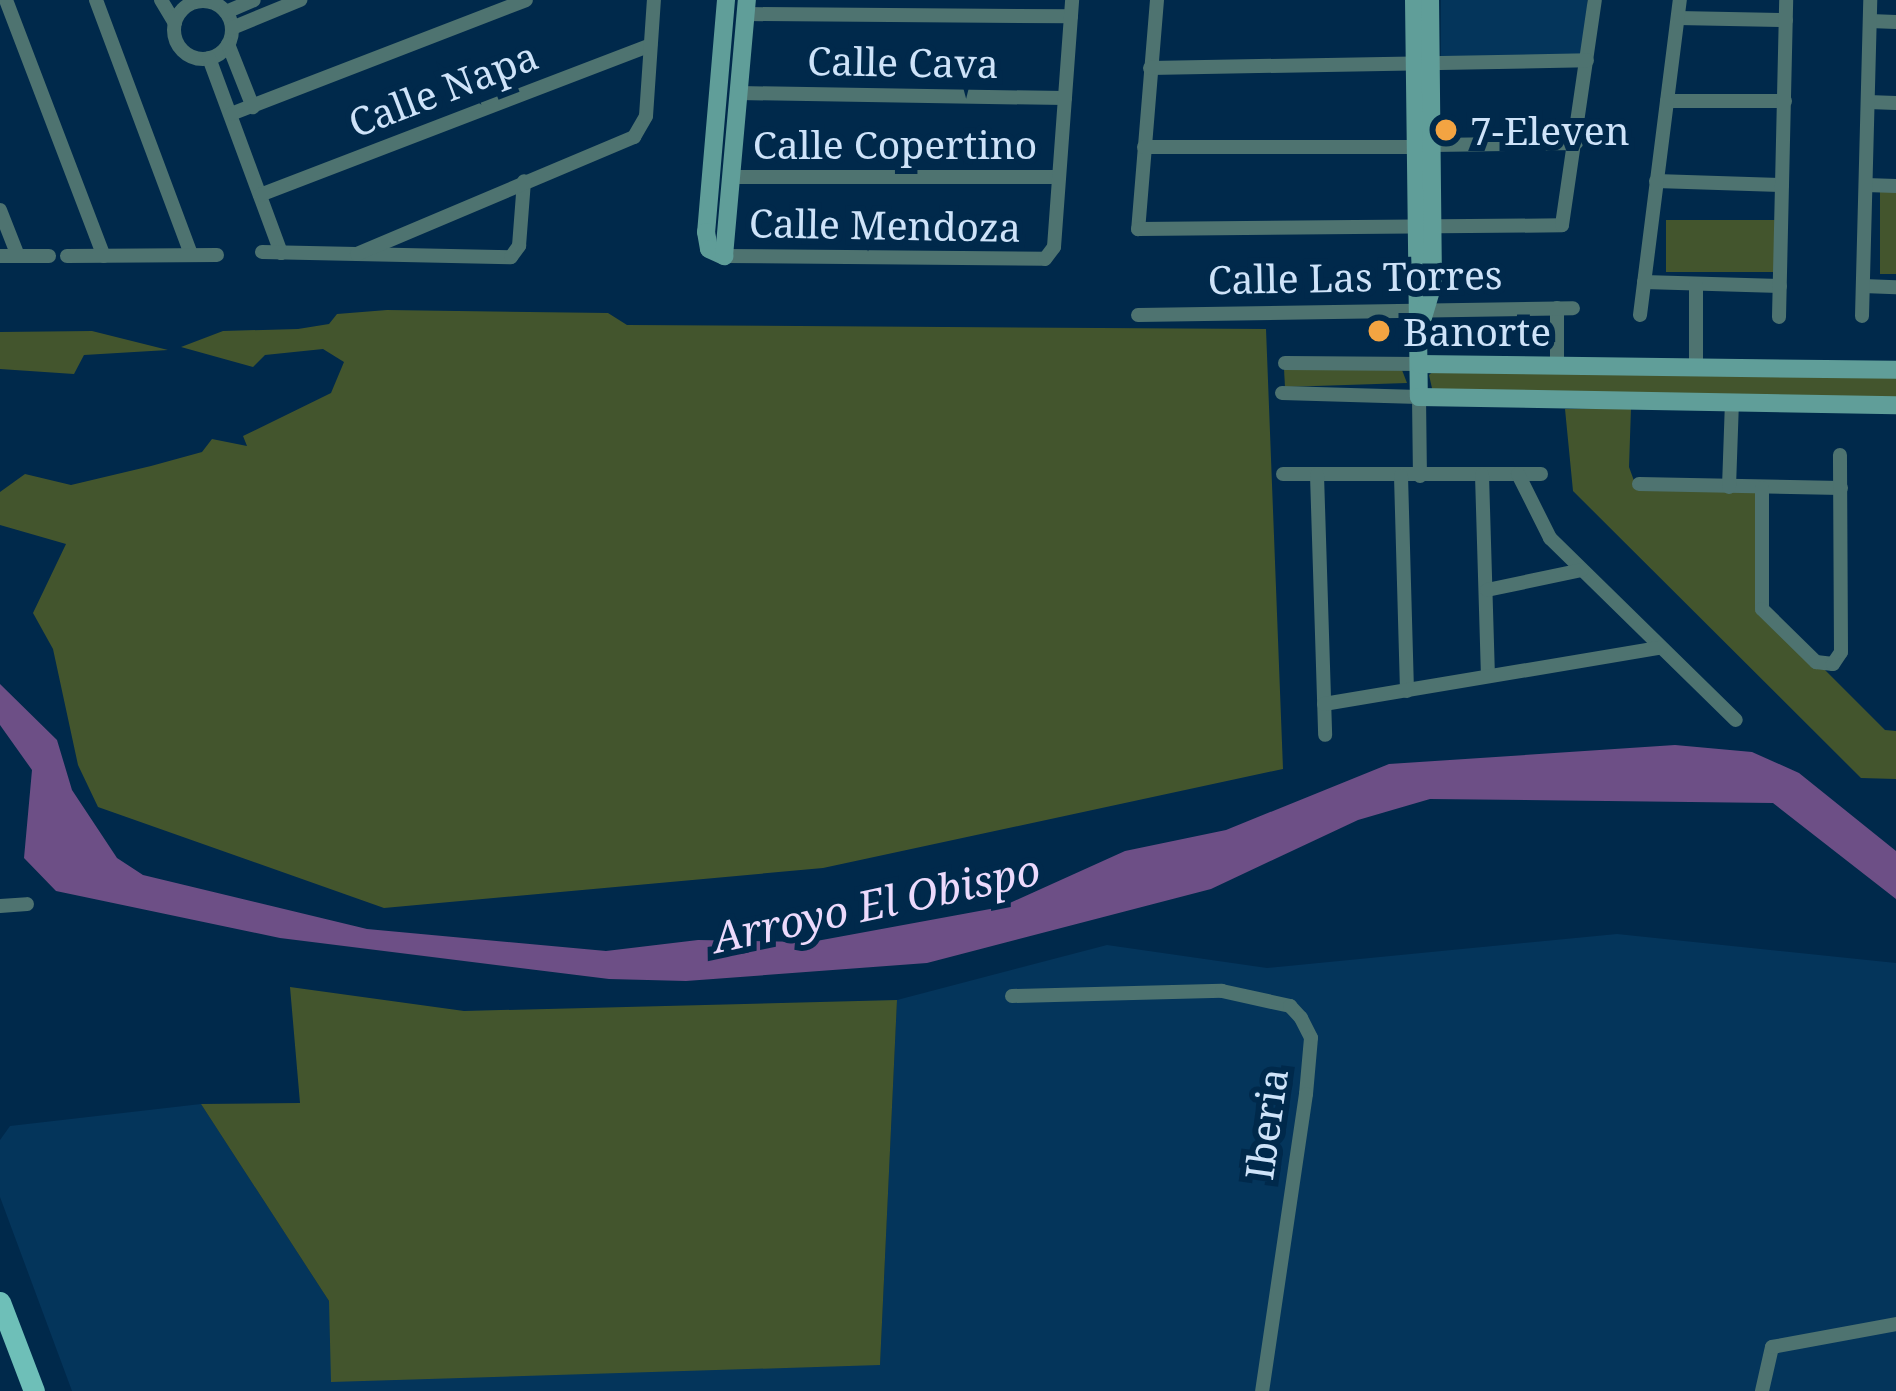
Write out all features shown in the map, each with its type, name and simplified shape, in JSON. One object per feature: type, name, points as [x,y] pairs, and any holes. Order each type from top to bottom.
[{"type":"main road","points":[[0,1302],[34,1391]]},
{"type":"main road","points":[[0,1342],[19,1391]]},
{"type":"street","points":[[6,0],[104,256]]},
{"type":"street","points":[[96,0],[191,254]]},
{"type":"street","points":[[161,0],[175,23],[179,47],[209,58],[281,253]]},
{"type":"street","points":[[175,23],[195,1],[226,12],[301,0]]},
{"type":"street","points":[[231,114],[526,0]]},
{"type":"street","points":[[357,254],[640,132],[654,0]]},
{"type":"street","points":[[726,0],[706,232],[710,248],[724,256],[746,7],[1071,8],[1058,177]]},
{"type":"street","points":[[1414,0],[1422,62],[1423,146],[1434,226],[1420,317]]},
{"type":"street","points":[[1422,62],[1430,0]]},
{"type":"street","points":[[1156,1],[1138,229],[1562,225],[1595,0]]},
{"type":"street","points":[[1640,315],[1680,0]]},
{"type":"street","points":[[1779,317],[1786,0]]},
{"type":"street","points":[[1862,316],[1870,0]]},
{"type":"street","points":[[209,58],[257,5]]},
{"type":"street","points":[[226,12],[254,106]]},
{"type":"street","points":[[1678,18],[1786,20]]},
{"type":"street","points":[[1870,22],[1896,22]]},
{"type":"street","name":"Calle Napa","points":[[260,195],[650,45]]},
{"type":"street","points":[[1150,68],[1587,60]]},
{"type":"street","name":"Calle Cava","points":[[739,93],[1065,98]]},
{"type":"street","points":[[1667,101],[1785,101]]},
{"type":"street","points":[[1868,102],[1896,103]]},
{"type":"street","points":[[1144,147],[1576,143]]},
{"type":"street","points":[[1420,476],[1420,317],[1413,226],[1423,146]]},
{"type":"street","name":"Calle Copertino","points":[[731,176],[1058,177]]},
{"type":"street","name":"Calle Mendoza","points":[[724,256],[1046,260],[1054,247],[1058,177]]},
{"type":"street","points":[[262,252],[511,256],[519,246],[524,181]]},
{"type":"street","points":[[1656,181],[1782,185]]},
{"type":"street","points":[[1866,185],[1896,186]]},
{"type":"street","points":[[0,210],[18,256]]},
{"type":"street","points":[[67,256],[217,255]]},
{"type":"street","points":[[0,256],[49,256]]},
{"type":"street","points":[[1644,282],[1780,286]]},
{"type":"street","points":[[1696,285],[1696,367]]},
{"type":"street","points":[[1863,286],[1896,287]]},
{"type":"street","name":"Calle Las Torres","points":[[1138,315],[1420,317],[1565,308],[1557,365]]},
{"type":"street","points":[[1285,363],[1896,370]]},
{"type":"street","points":[[1282,393],[1896,405]]},
{"type":"street","points":[[1729,487],[1732,403]]},
{"type":"street","points":[[1762,488],[1760,596],[1766,614],[1819,664],[1833,664],[1841,652],[1840,454]]},
{"type":"street","points":[[1518,474],[1539,525],[1736,720]]},
{"type":"street","points":[[1283,475],[1541,474]]},
{"type":"street","points":[[1318,476],[1325,735]]},
{"type":"street","points":[[1401,476],[1407,691]]},
{"type":"street","points":[[1482,476],[1489,676]]},
{"type":"street","points":[[1639,484],[1841,488]]},
{"type":"street","points":[[1487,590],[1582,570]]},
{"type":"street","points":[[1324,704],[1660,648]]},
{"type":"street","points":[[0,906],[27,904]]},
{"type":"street","name":"Iberia","points":[[1012,996],[1222,991],[1290,1006],[1301,1018],[1310,1038],[1306,1094],[1262,1391]]},
{"type":"street","points":[[1762,1391],[1772,1347],[1896,1324]]},
{"type":"shaded area","points":[[1441,0],[1587,0],[1587,57],[1441,57]]},
{"type":"shaded area","points":[[0,684],[57,740],[72,790],[117,858],[143,875],[367,929],[606,951],[698,940],[811,942],[1001,907],[1125,851],[1226,830],[1389,764],[1675,745],[1752,752],[1799,773],[1896,851],[1896,899],[1773,803],[1430,799],[1358,820],[1211,889],[927,963],[686,981],[609,979],[280,938],[56,891],[24,858],[32,770],[0,725]]},
{"type":"shaded area","points":[[1617,934],[1896,963],[1896,1391],[72,1391],[0,1197],[0,1140],[10,1126],[201,1104],[329,1301],[880,1364],[897,1000],[1107,945],[1267,968]]},
{"type":"green space","points":[[1880,190],[1896,190],[1896,274],[1880,274]]},
{"type":"green space","points":[[1666,220],[1783,220],[1783,272],[1666,272]]},
{"type":"green space","points":[[387,310],[608,313],[627,325],[1266,329],[1283,769],[823,868],[384,908],[98,807],[78,765],[53,649],[33,613],[66,544],[0,525],[0,492],[25,474],[71,485],[151,466],[202,452],[212,439],[247,446],[243,436],[331,393],[344,362],[323,349],[265,355],[253,367],[181,347],[223,331],[298,329],[329,324],[337,314]]},
{"type":"green space","points":[[92,331],[168,350],[84,355],[74,374],[0,369],[0,332]]},
{"type":"green space","points":[[1437,368],[1896,375],[1896,403],[1434,397],[1429,375]]},
{"type":"green space","points":[[1284,369],[1402,370],[1407,383],[1285,387]]},
{"type":"green space","points":[[1631,408],[1629,467],[1637,489],[1761,491],[1760,605],[1885,730],[1896,731],[1896,779],[1861,778],[1573,491],[1565,409]]},
{"type":"green space","points":[[290,987],[464,1011],[897,1000],[880,1365],[331,1382],[329,1301],[201,1104],[300,1103]]},
{"type":"place","name":"7-Eleven","points":[[1446,130]]},
{"type":"place","name":"Banorte","points":[[1379,331]]},
{"type":"water label","name":"Arroyo El Obispo","points":[[876,903]]}]
